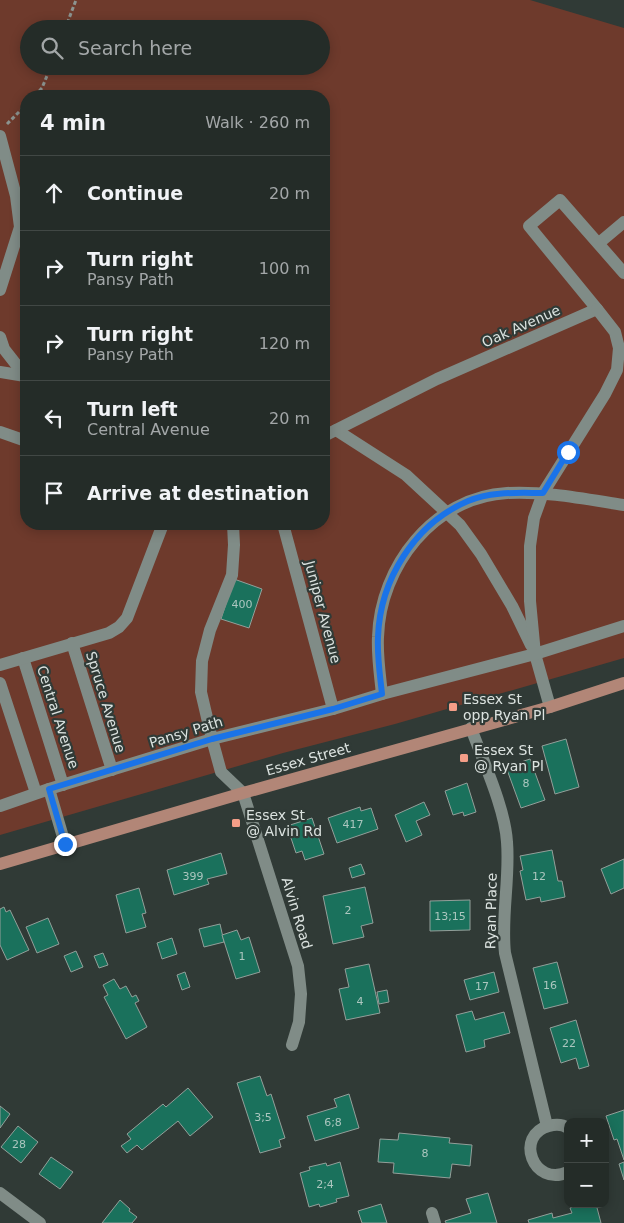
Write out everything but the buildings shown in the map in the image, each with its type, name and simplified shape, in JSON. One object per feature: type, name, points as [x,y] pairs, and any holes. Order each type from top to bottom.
[{"type":"main road","name":"Essex Street","points":[[0,864],[243,793],[550,707],[624,683]]},
{"type":"street","points":[[0,290],[20,227],[3,130]]},
{"type":"street","points":[[535,654],[530,600],[530,546],[534,518],[543,493],[618,370],[619,348],[615,332],[530,226],[560,200],[624,273]]},
{"type":"street","points":[[598,243],[624,222]]},
{"type":"street","name":"Oak Avenue","points":[[330,433],[437,379],[597,309]]},
{"type":"street","points":[[0,337],[4,349],[20,370]]},
{"type":"street","points":[[0,372],[20,375]]},
{"type":"street","points":[[336,430],[406,475],[460,525],[481,554],[512,606],[535,654],[550,707]]},
{"type":"street","points":[[0,432],[20,439]]},
{"type":"street","points":[[382,694],[378,636],[383,602],[395,569],[414,540],[446,513],[469,500],[490,495],[543,493],[624,504]]},
{"type":"street","points":[[0,665],[108,633],[119,627],[128,618],[161,530]]},
{"type":"street","points":[[233,530],[232,575],[210,630],[202,661],[201,692],[221,772],[243,793]]},
{"type":"street","name":"Juniper Avenue","points":[[285,530],[333,709]]},
{"type":"street","name":"Pansy Path","points":[[0,806],[36,793],[212,739],[333,709],[382,694],[535,654],[624,626]]},
{"type":"street","name":"Spruce Avenue","points":[[72,643],[112,770]]},
{"type":"street","name":"Central Avenue","points":[[23,658],[63,785]]},
{"type":"street","points":[[0,684],[36,793]]},
{"type":"street","name":"Ryan Place","points":[[471,728],[504,822],[507,841],[503,935],[505,953],[546,1126]]},
{"type":"street","points":[[49,789],[65,844]]},
{"type":"street","name":"Alvin Road","points":[[243,793],[298,966],[302,994],[299,1022],[292,1045]]},
{"type":"street","points":[[564,1127],[555,1124],[546,1126],[539,1130],[531,1144],[532,1160],[536,1167],[550,1175],[558,1176],[564,1174]]},
{"type":"street","points":[[0,1194],[40,1223]]},
{"type":"path","points":[[68,20],[76,0]]},
{"type":"path","points":[[40,90],[47,75]]},
{"type":"path","points":[[3,130],[20,112]]},
{"type":"shaded area","points":[[0,0],[530,0],[624,28],[624,658],[395,724],[283,753],[0,835]]},
{"type":"place","name":"Essex St opp Ryan Pl","points":[[453,707]]},
{"type":"place","name":"Essex St @ Ryan Pl","points":[[464,758]]},
{"type":"place","name":"Essex St @ Alvin Rd","points":[[236,823]]},
{"type":"route","points":[[65,844],[49,789],[212,739],[333,709],[382,694],[378,636],[383,602],[395,569],[414,540],[446,513],[469,500],[507,493],[543,493],[568,452]]}]
